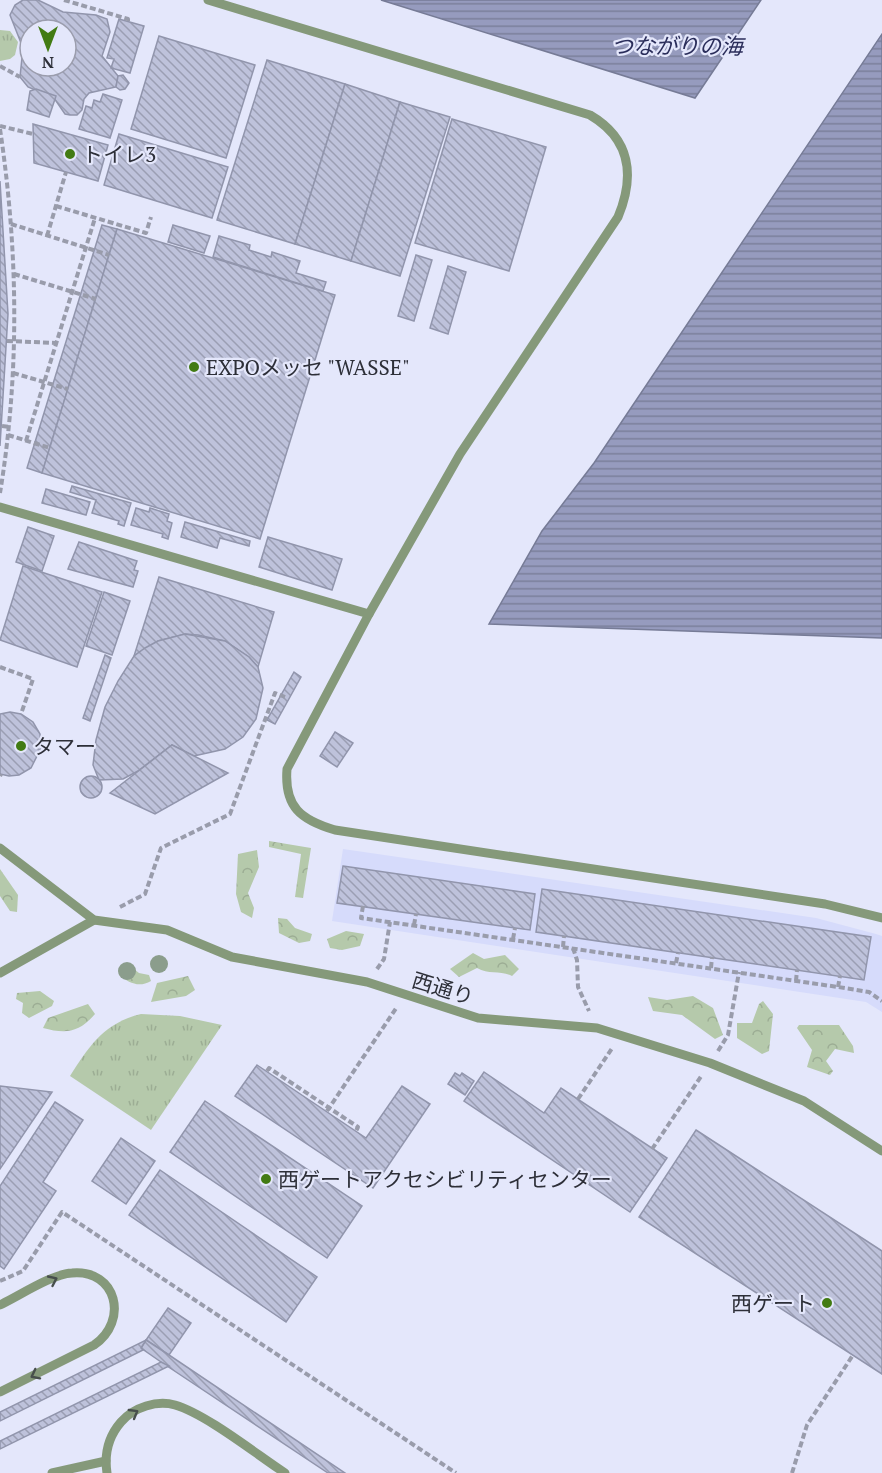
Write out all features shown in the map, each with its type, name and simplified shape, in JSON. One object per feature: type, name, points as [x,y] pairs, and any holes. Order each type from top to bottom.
[{"type":"lane","points":[[208,0],[590,115],[607,125],[618,140],[626,160],[629,180],[626,198],[618,217],[460,454],[369,614],[287,769],[286,787],[290,802],[301,815],[316,824],[335,830],[825,904],[882,918]]},
{"type":"lane","points":[[0,507],[369,614]]},
{"type":"lane","name":"西通り","points":[[0,848],[94,920],[167,930],[232,957],[367,982],[478,1018],[597,1028],[621,1035],[710,1063],[804,1101],[882,1151]]},
{"type":"lane","points":[[0,973],[94,920]]},
{"type":"lane","points":[[0,1305],[57,1277],[81,1273],[104,1283],[111,1292],[115,1317],[104,1338],[94,1345],[0,1392]]},
{"type":"lane","points":[[108,1473],[106,1461],[111,1437],[125,1418],[139,1409],[155,1404],[174,1405],[192,1412],[285,1473]]},
{"type":"lane","points":[[52,1473],[106,1461]]},
{"type":"path","points":[[64,0],[128,19],[128,21]]},
{"type":"path","points":[[0,66],[18,76]]},
{"type":"path","points":[[0,494],[13,373],[14,274],[0,127],[33,134]]},
{"type":"path","points":[[47,236],[66,172]]},
{"type":"path","points":[[56,206],[146,233],[151,216]]},
{"type":"path","points":[[26,441],[95,218]]},
{"type":"path","points":[[11,224],[109,255]]},
{"type":"path","points":[[6,260],[13,260]]},
{"type":"path","points":[[14,274],[96,299]]},
{"type":"path","points":[[7,341],[56,343]]},
{"type":"path","points":[[13,373],[68,390]]},
{"type":"path","points":[[2,426],[9,427]]},
{"type":"path","points":[[8,435],[50,448]]},
{"type":"path","points":[[0,667],[33,679],[21,714]]},
{"type":"path","points":[[94,920],[145,894],[161,848],[230,814],[275,693],[285,697]]},
{"type":"path","points":[[363,906],[361,918],[838,987],[869,992],[882,1001]]},
{"type":"path","points":[[414,926],[416,914]]},
{"type":"path","points":[[367,982],[384,959],[390,922]]},
{"type":"path","points":[[513,939],[515,928]]},
{"type":"path","points":[[563,947],[564,936]]},
{"type":"path","points":[[573,948],[577,960],[578,987],[597,1028]]},
{"type":"path","points":[[676,963],[678,953]]},
{"type":"path","points":[[711,968],[712,957]]},
{"type":"path","points":[[796,981],[797,970]]},
{"type":"path","points":[[652,1149],[728,1035],[739,972]]},
{"type":"path","points":[[838,987],[840,976]]},
{"type":"path","points":[[328,1110],[405,995]]},
{"type":"path","points":[[578,1099],[621,1035]]},
{"type":"path","points":[[267,1071],[269,1068],[328,1110],[358,1127],[356,1131]]},
{"type":"path","points":[[0,1281],[23,1271],[62,1212],[456,1473]]},
{"type":"path","points":[[792,1473],[807,1425],[853,1355]]},
{"type":"shaded area","points":[[343,849],[816,918],[876,934],[882,936],[882,1012],[866,1002],[332,921]]},
{"type":"green space","points":[[0,30],[10,31],[18,42],[15,55],[10,59],[0,61]]},
{"type":"green space","points":[[269,841],[311,848],[303,898],[295,897],[301,854],[269,847]]},
{"type":"green space","points":[[257,850],[259,867],[248,893],[254,908],[252,918],[241,912],[236,894],[238,854]]},
{"type":"green space","points":[[0,869],[18,895],[17,912],[10,911],[0,896]]},
{"type":"green space","points":[[278,918],[287,919],[295,928],[312,934],[310,941],[299,943],[279,933]]},
{"type":"green space","points":[[346,931],[364,934],[360,946],[342,950],[330,948],[327,939]]},
{"type":"green space","points":[[473,953],[484,959],[505,955],[519,969],[512,976],[477,968],[459,977],[450,969]]},
{"type":"green space","points":[[129,965],[139,973],[149,975],[151,981],[134,984],[119,975]]},
{"type":"green space","points":[[188,976],[195,990],[186,996],[151,1002],[157,983]]},
{"type":"green space","points":[[40,991],[54,1001],[52,1006],[29,1018],[22,1013],[23,1003],[16,999],[17,993]]},
{"type":"green space","points":[[693,996],[713,1008],[723,1035],[715,1039],[682,1015],[653,1011],[648,997],[667,1000]]},
{"type":"green space","points":[[763,1001],[773,1014],[769,1051],[762,1054],[737,1038],[737,1023],[752,1023],[759,1004]]},
{"type":"green space","points":[[88,1004],[95,1014],[83,1025],[65,1031],[43,1028],[48,1018]]},
{"type":"green space","points":[[141,1014],[180,1016],[222,1025],[151,1130],[70,1076],[91,1046],[107,1030],[117,1023]]},
{"type":"green space","points":[[799,1025],[839,1025],[853,1046],[854,1053],[835,1049],[826,1061],[833,1071],[830,1075],[807,1067],[812,1050],[797,1028]]},
{"type":"water","name":"つながりの海","points":[[381,0],[761,0],[695,98]]},
{"type":"water","points":[[882,34],[882,638],[489,624],[542,531],[594,463]]},
{"type":"building","points":[[23,0],[38,0],[63,12],[96,15],[107,19],[110,32],[102,56],[118,76],[116,87],[89,93],[84,99],[82,110],[77,115],[65,114],[54,98],[28,87],[21,78],[78,78],[78,18],[18,18],[18,35],[10,15],[15,5]]},
{"type":"building","points":[[119,19],[144,26],[130,73],[111,68],[114,59],[107,58]]},
{"type":"building","points":[[159,36],[255,65],[226,158],[131,129]]},
{"type":"building","points":[[267,60],[345,84],[295,244],[217,220]]},
{"type":"building","points":[[123,75],[129,83],[125,89],[120,90],[116,87],[118,76]]},
{"type":"building","points":[[345,84],[400,102],[351,261],[295,244]]},
{"type":"building","points":[[36,89],[56,96],[49,117],[27,110],[30,91]]},
{"type":"building","points":[[103,94],[122,100],[110,138],[79,129],[86,106],[92,108],[94,100],[100,102]]},
{"type":"building","points":[[400,102],[450,117],[400,276],[351,261]]},
{"type":"building","points":[[452,119],[546,147],[509,271],[415,243]]},
{"type":"building","name":"トイレ3","points":[[33,124],[108,145],[98,181],[34,163]]},
{"type":"building","points":[[119,134],[228,167],[212,218],[104,185]]},
{"type":"building","points":[[0,181],[8,314],[0,446]]},
{"type":"building","points":[[102,225],[117,229],[42,473],[27,468]]},
{"type":"building","points":[[173,225],[210,236],[204,253],[168,242]]},
{"type":"building","name":"EXPOメッセ \"WASSE\"","points":[[117,229],[335,295],[260,539],[42,473]]},
{"type":"building","points":[[219,236],[250,245],[249,250],[271,257],[272,252],[300,261],[296,273],[326,282],[323,291],[213,257]]},
{"type":"building","points":[[416,255],[432,260],[414,321],[398,316]]},
{"type":"building","points":[[448,266],[466,272],[448,334],[430,328]]},
{"type":"building","points":[[72,486],[131,503],[124,526],[118,524],[119,521],[92,513],[96,500],[70,492]]},
{"type":"building","points":[[46,489],[90,502],[86,515],[42,503]]},
{"type":"building","points":[[136,508],[149,512],[150,508],[169,514],[167,521],[172,523],[168,539],[162,537],[163,534],[131,525]]},
{"type":"building","points":[[185,522],[250,541],[249,546],[220,538],[217,548],[181,537]]},
{"type":"building","points":[[28,527],[54,536],[42,571],[16,562]]},
{"type":"building","points":[[268,537],[342,559],[332,590],[259,567]]},
{"type":"building","points":[[79,542],[137,561],[134,570],[138,571],[133,587],[68,569]]},
{"type":"building","points":[[23,566],[102,592],[77,667],[0,640]]},
{"type":"building","points":[[159,577],[274,612],[258,667],[249,657],[225,641],[198,635],[185,634],[158,641],[134,656]]},
{"type":"building","points":[[104,592],[130,601],[112,655],[86,646]]},
{"type":"building","points":[[185,634],[225,641],[249,657],[258,667],[263,688],[256,719],[243,737],[225,749],[194,756],[172,745],[138,771],[123,779],[99,780],[93,765],[96,740],[105,707],[118,681],[134,656],[145,648],[158,641]]},
{"type":"building","points":[[105,655],[111,658],[90,721],[83,718]]},
{"type":"building","points":[[294,672],[301,677],[275,724],[267,720]]},
{"type":"building","name":"タマー","points":[[10,712],[21,714],[33,722],[40,734],[41,748],[31,768],[19,775],[9,776],[0,774],[0,714]]},
{"type":"building","points":[[335,732],[353,743],[337,767],[320,756]]},
{"type":"building","points":[[172,745],[228,773],[155,814],[110,793]]},
{"type":"building","points":[[91,776],[99,779],[102,787],[99,795],[91,798],[83,795],[80,787],[83,779]]},
{"type":"building","points":[[343,866],[535,894],[530,930],[337,903]]},
{"type":"building","points":[[542,889],[871,937],[864,980],[536,932]]},
{"type":"building","points":[[257,1065],[366,1138],[402,1086],[430,1104],[373,1188],[235,1096]]},
{"type":"building","points":[[484,1072],[544,1113],[561,1088],[667,1158],[630,1212],[464,1101]]},
{"type":"building","points":[[455,1073],[460,1076],[462,1073],[474,1081],[465,1095],[448,1084]]},
{"type":"building","points":[[0,1086],[52,1092],[0,1169]]},
{"type":"building","name":"西ゲートアクセシビリティセンター","points":[[205,1101],[362,1206],[327,1258],[170,1152]]},
{"type":"building","points":[[55,1102],[83,1120],[43,1182],[56,1191],[4,1269],[0,1266],[0,1186]]},
{"type":"building","name":"西ゲート","points":[[696,1130],[882,1251],[882,1374],[639,1217]]},
{"type":"building","points":[[121,1138],[155,1161],[126,1204],[92,1181]]},
{"type":"building","points":[[160,1170],[317,1277],[286,1322],[129,1215]]},
{"type":"building","points":[[168,1308],[191,1323],[169,1355],[146,1340]]},
{"type":"building","points":[[146,1340],[345,1473],[328,1473],[161,1362],[141,1348]]},
{"type":"building","points":[[146,1340],[141,1348],[143,1350],[0,1421],[0,1412]]},
{"type":"building","points":[[161,1362],[169,1366],[0,1449],[0,1441]]},
{"type":"place","name":"トイレ3","points":[[70,154]]},
{"type":"place","name":"EXPOメッセ \"WASSE\"","points":[[194,367]]},
{"type":"place","name":"タマー","points":[[21,746]]},
{"type":"place","name":"西ゲートアクセシビリティセンター","points":[[266,1179]]},
{"type":"place","name":"西ゲート","points":[[827,1303]]}]
